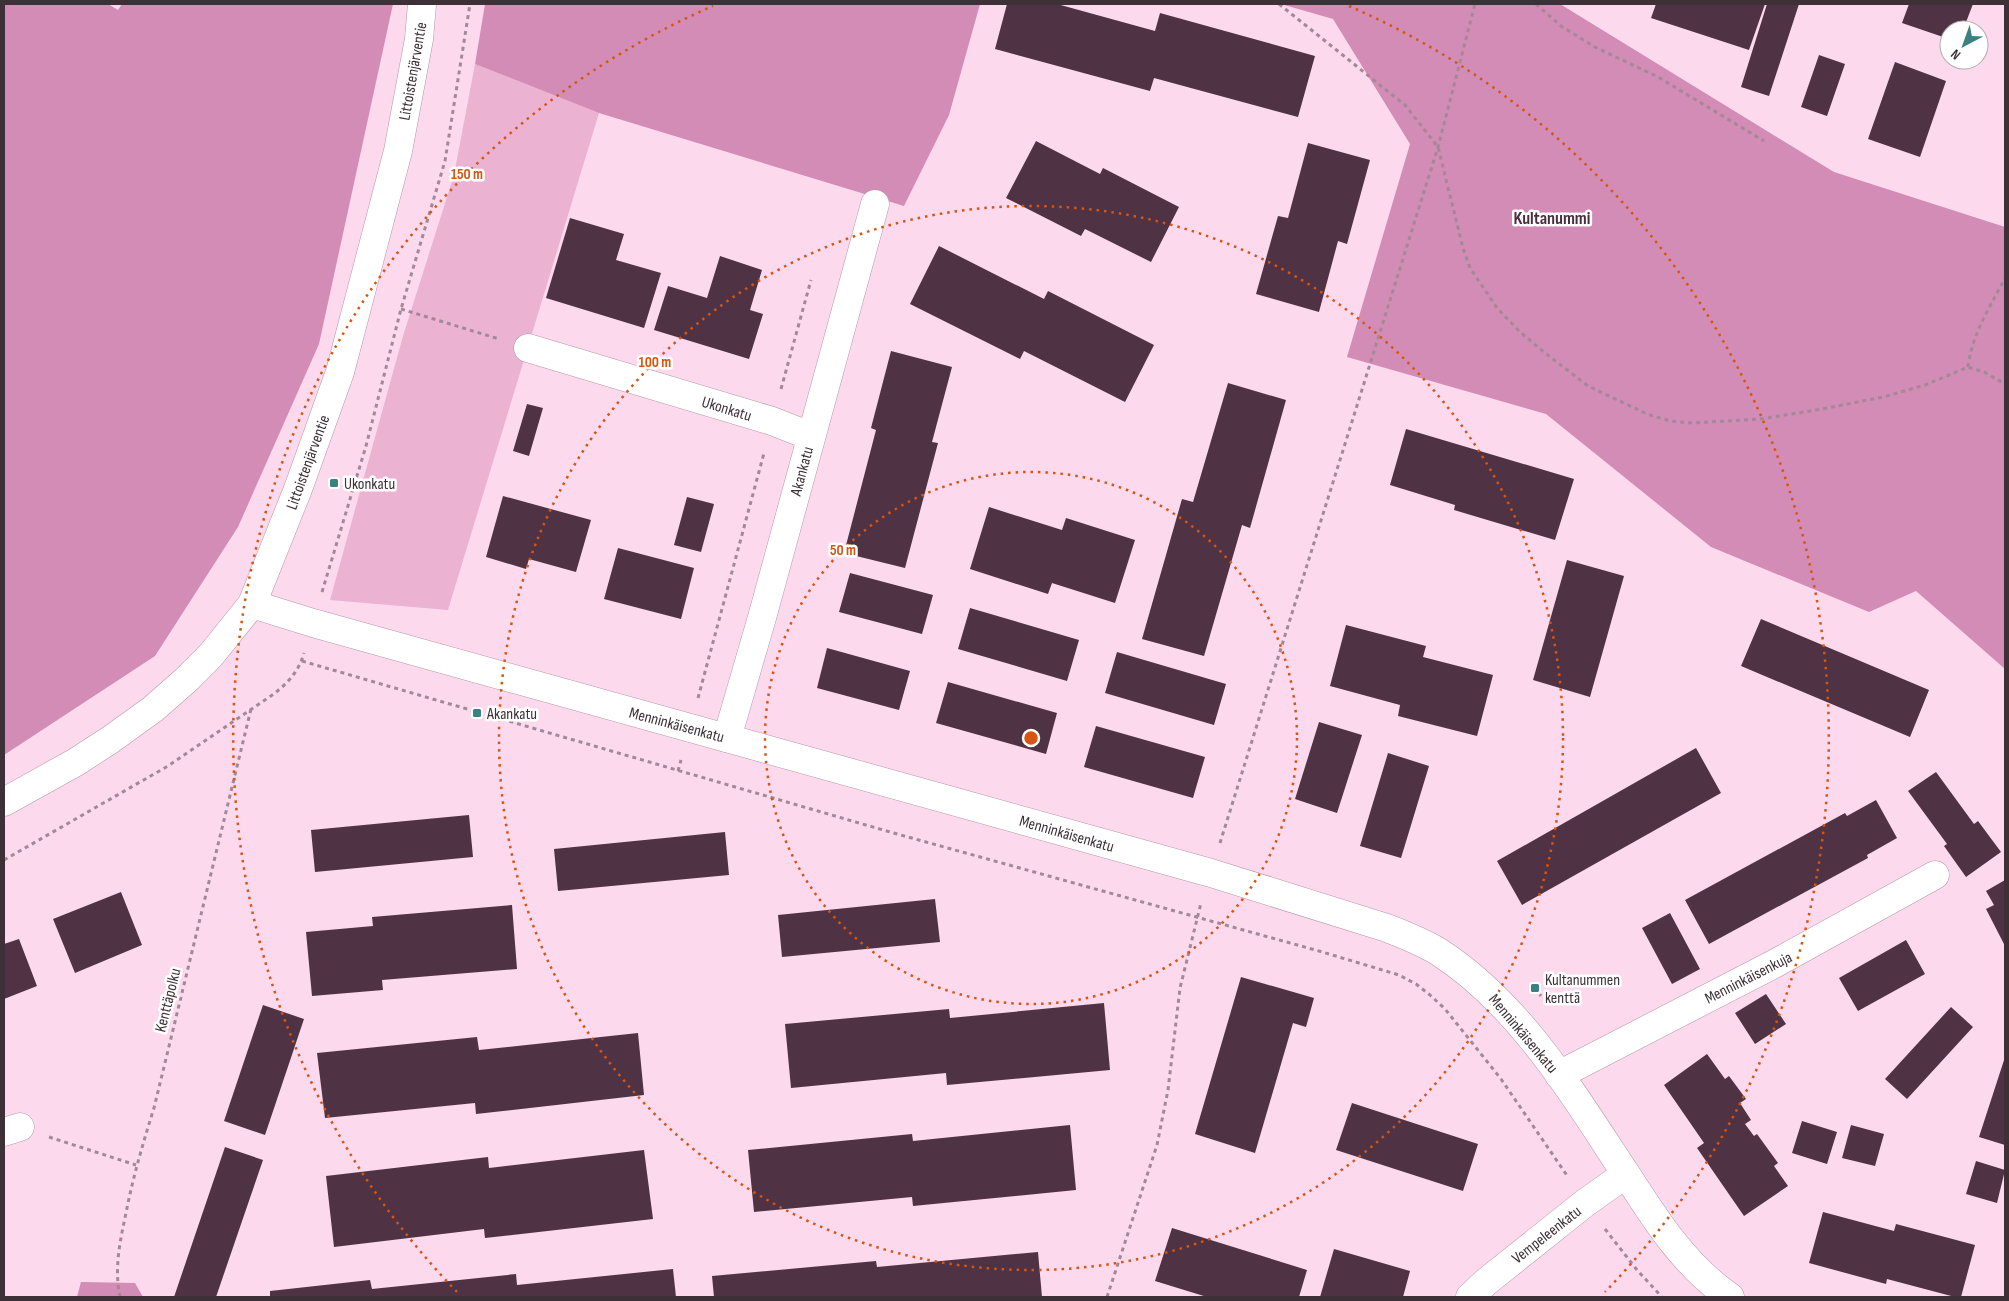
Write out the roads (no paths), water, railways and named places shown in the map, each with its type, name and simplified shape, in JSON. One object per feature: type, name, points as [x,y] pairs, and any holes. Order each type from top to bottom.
[{"type":"street","name":"Littoistenjärventie","points":[[4,802],[76,762],[153,709],[211,655],[252,604],[298,489],[340,372],[398,151],[419,39],[422,4]]},
{"type":"street","name":"Akankatu","points":[[727,738],[763,614],[810,436],[875,204]]},
{"type":"street","name":"Ukonkatu","points":[[528,348],[772,421],[810,436]]},
{"type":"street","name":"Menninkäisenkatu","points":[[252,604],[1211,873],[1388,928],[1437,951],[1484,986],[1510,1012],[1559,1075],[1666,1235],[1699,1272],[1730,1297]]},
{"type":"street","name":"Menninkäisenkuja","points":[[1559,1075],[1774,964],[1934,876]]},
{"type":"street","name":"Vempeleenkatu","points":[[1470,1297],[1585,1203],[1626,1174]]},
{"type":"place","name":"Ukonkatu","points":[[334,483]]},
{"type":"place","name":"Akankatu","points":[[477,713]]},
{"type":"place","name":"Kultanummen kenttä","points":[[1535,988]]},
{"type":"district","name":"Kultanummi","points":[[1552,218]]}]
